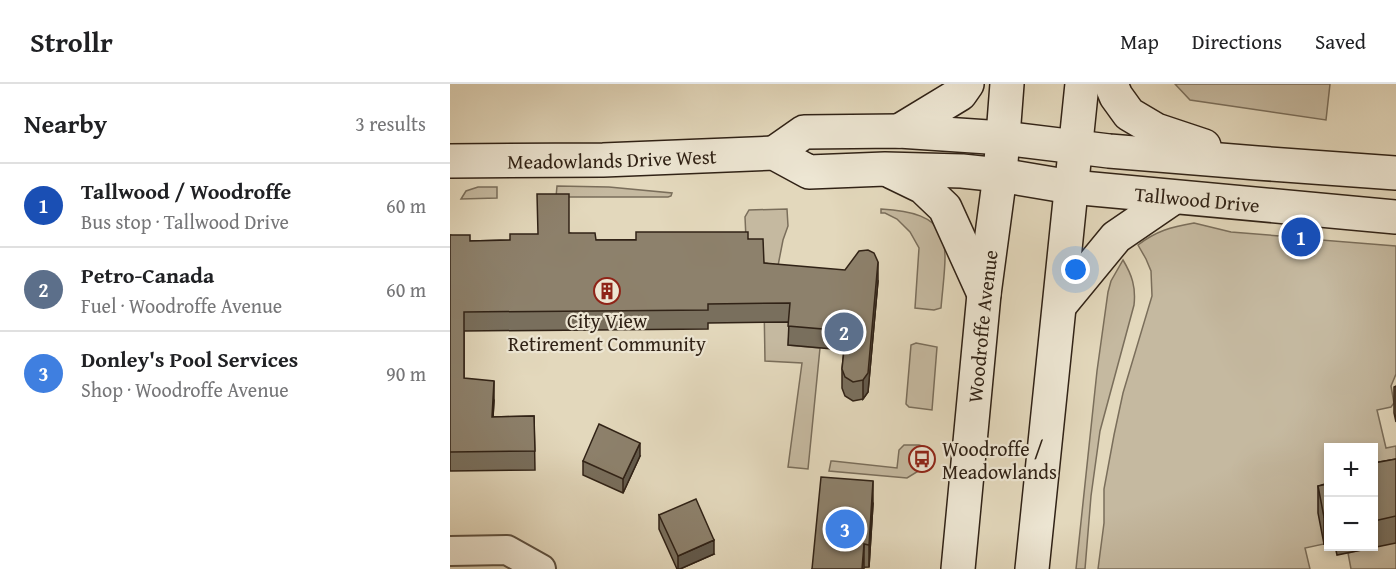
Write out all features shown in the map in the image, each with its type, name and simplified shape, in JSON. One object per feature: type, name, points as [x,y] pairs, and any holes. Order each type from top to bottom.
[{"type":"main road","points":[[899,131],[960,94],[967,84]]},
{"type":"main road","name":"Woodroffe Avenue","points":[[958,569],[984,294],[1000,175],[1007,84]]},
{"type":"main road","points":[[1032,569],[1082,84]]},
{"type":"main road","points":[[1111,84],[1116,96],[1129,114],[1156,130],[1257,163]]},
{"type":"main road","points":[[1000,175],[962,171],[885,169],[809,172],[774,153],[804,132],[899,131],[1396,173]]},
{"type":"main road","name":"Meadowlands Drive West","points":[[450,161],[603,160],[774,153]]},
{"type":"main road","points":[[885,169],[923,187],[945,208],[984,294]]},
{"type":"main road","name":"Tallwood Drive","points":[[1000,175],[1071,187],[1173,198],[1396,217]]},
{"type":"main road","points":[[1060,305],[1116,237],[1173,198]]},
{"type":"street","points":[[450,551],[507,550],[541,569]]},
{"type":"shaded area","points":[[1175,84],[1330,84],[1326,120],[1190,100]]},
{"type":"shaded area","points":[[557,186],[609,187],[672,193],[668,197],[556,197]]},
{"type":"shaded area","points":[[478,187],[497,187],[497,198],[461,199],[466,191]]},
{"type":"shaded area","points":[[787,209],[788,226],[776,276],[794,280],[788,345],[820,348],[808,469],[788,467],[802,363],[765,361],[763,243],[746,239],[745,217],[749,210]]},
{"type":"shaded area","points":[[881,209],[906,212],[924,218],[936,226],[942,237],[945,251],[941,308],[934,310],[915,308],[919,248],[910,232],[897,219],[881,213]]},
{"type":"shaded area","points":[[1194,223],[1231,232],[1292,237],[1294,242],[1307,243],[1309,239],[1396,246],[1396,374],[1391,386],[1394,403],[1391,407],[1377,410],[1386,448],[1396,446],[1396,486],[1378,489],[1378,443],[1324,443],[1324,544],[1305,548],[1310,569],[1098,569],[1104,523],[1104,489],[1114,435],[1123,393],[1152,296],[1151,271],[1138,245],[1151,236]]},
{"type":"shaded area","points":[[1123,260],[1133,281],[1134,305],[1100,431],[1091,496],[1085,569],[1076,569],[1097,371],[1108,292],[1111,281]]},
{"type":"shaded area","points":[[916,343],[937,347],[932,410],[909,407],[906,404],[911,345]]},
{"type":"shaded area","points":[[904,445],[919,445],[930,450],[929,456],[921,456],[920,470],[907,478],[829,471],[831,461],[897,468],[899,450]]},
{"type":"shaded area","points":[[1396,541],[1396,569],[1351,569],[1348,553],[1378,551],[1378,546]]},
{"type":"building","points":[[537,194],[569,194],[569,233],[595,233],[596,240],[636,240],[636,232],[748,232],[748,239],[763,239],[764,263],[845,270],[859,251],[868,250],[874,253],[878,262],[868,373],[863,380],[853,382],[845,377],[842,369],[846,331],[788,326],[790,303],[708,304],[708,310],[464,312],[464,378],[494,381],[492,417],[534,416],[535,451],[450,452],[450,235],[470,235],[470,241],[510,240],[510,234],[538,234]]},
{"type":"building","points":[[599,424],[640,443],[623,479],[583,461]]},
{"type":"building","points":[[1396,459],[1396,516],[1378,520],[1378,497],[1378,462]]},
{"type":"building","points":[[821,477],[873,481],[869,545],[864,544],[862,569],[812,569]]},
{"type":"building","points":[[1324,485],[1324,517],[1318,486]]},
{"type":"building","points":[[696,499],[714,540],[678,556],[659,515]]},
{"type":"place","name":"Tallwood / Woodroffe","points":[[1301,237]]},
{"type":"place","name":"City View Retirement Community","points":[[607,291]]},
{"type":"place","name":"Petro-Canada","points":[[844,332]]},
{"type":"place","name":"Woodroffe / Meadowlands","points":[[922,459]]},
{"type":"place","name":"Donley's Pool Services","points":[[845,529]]}]
